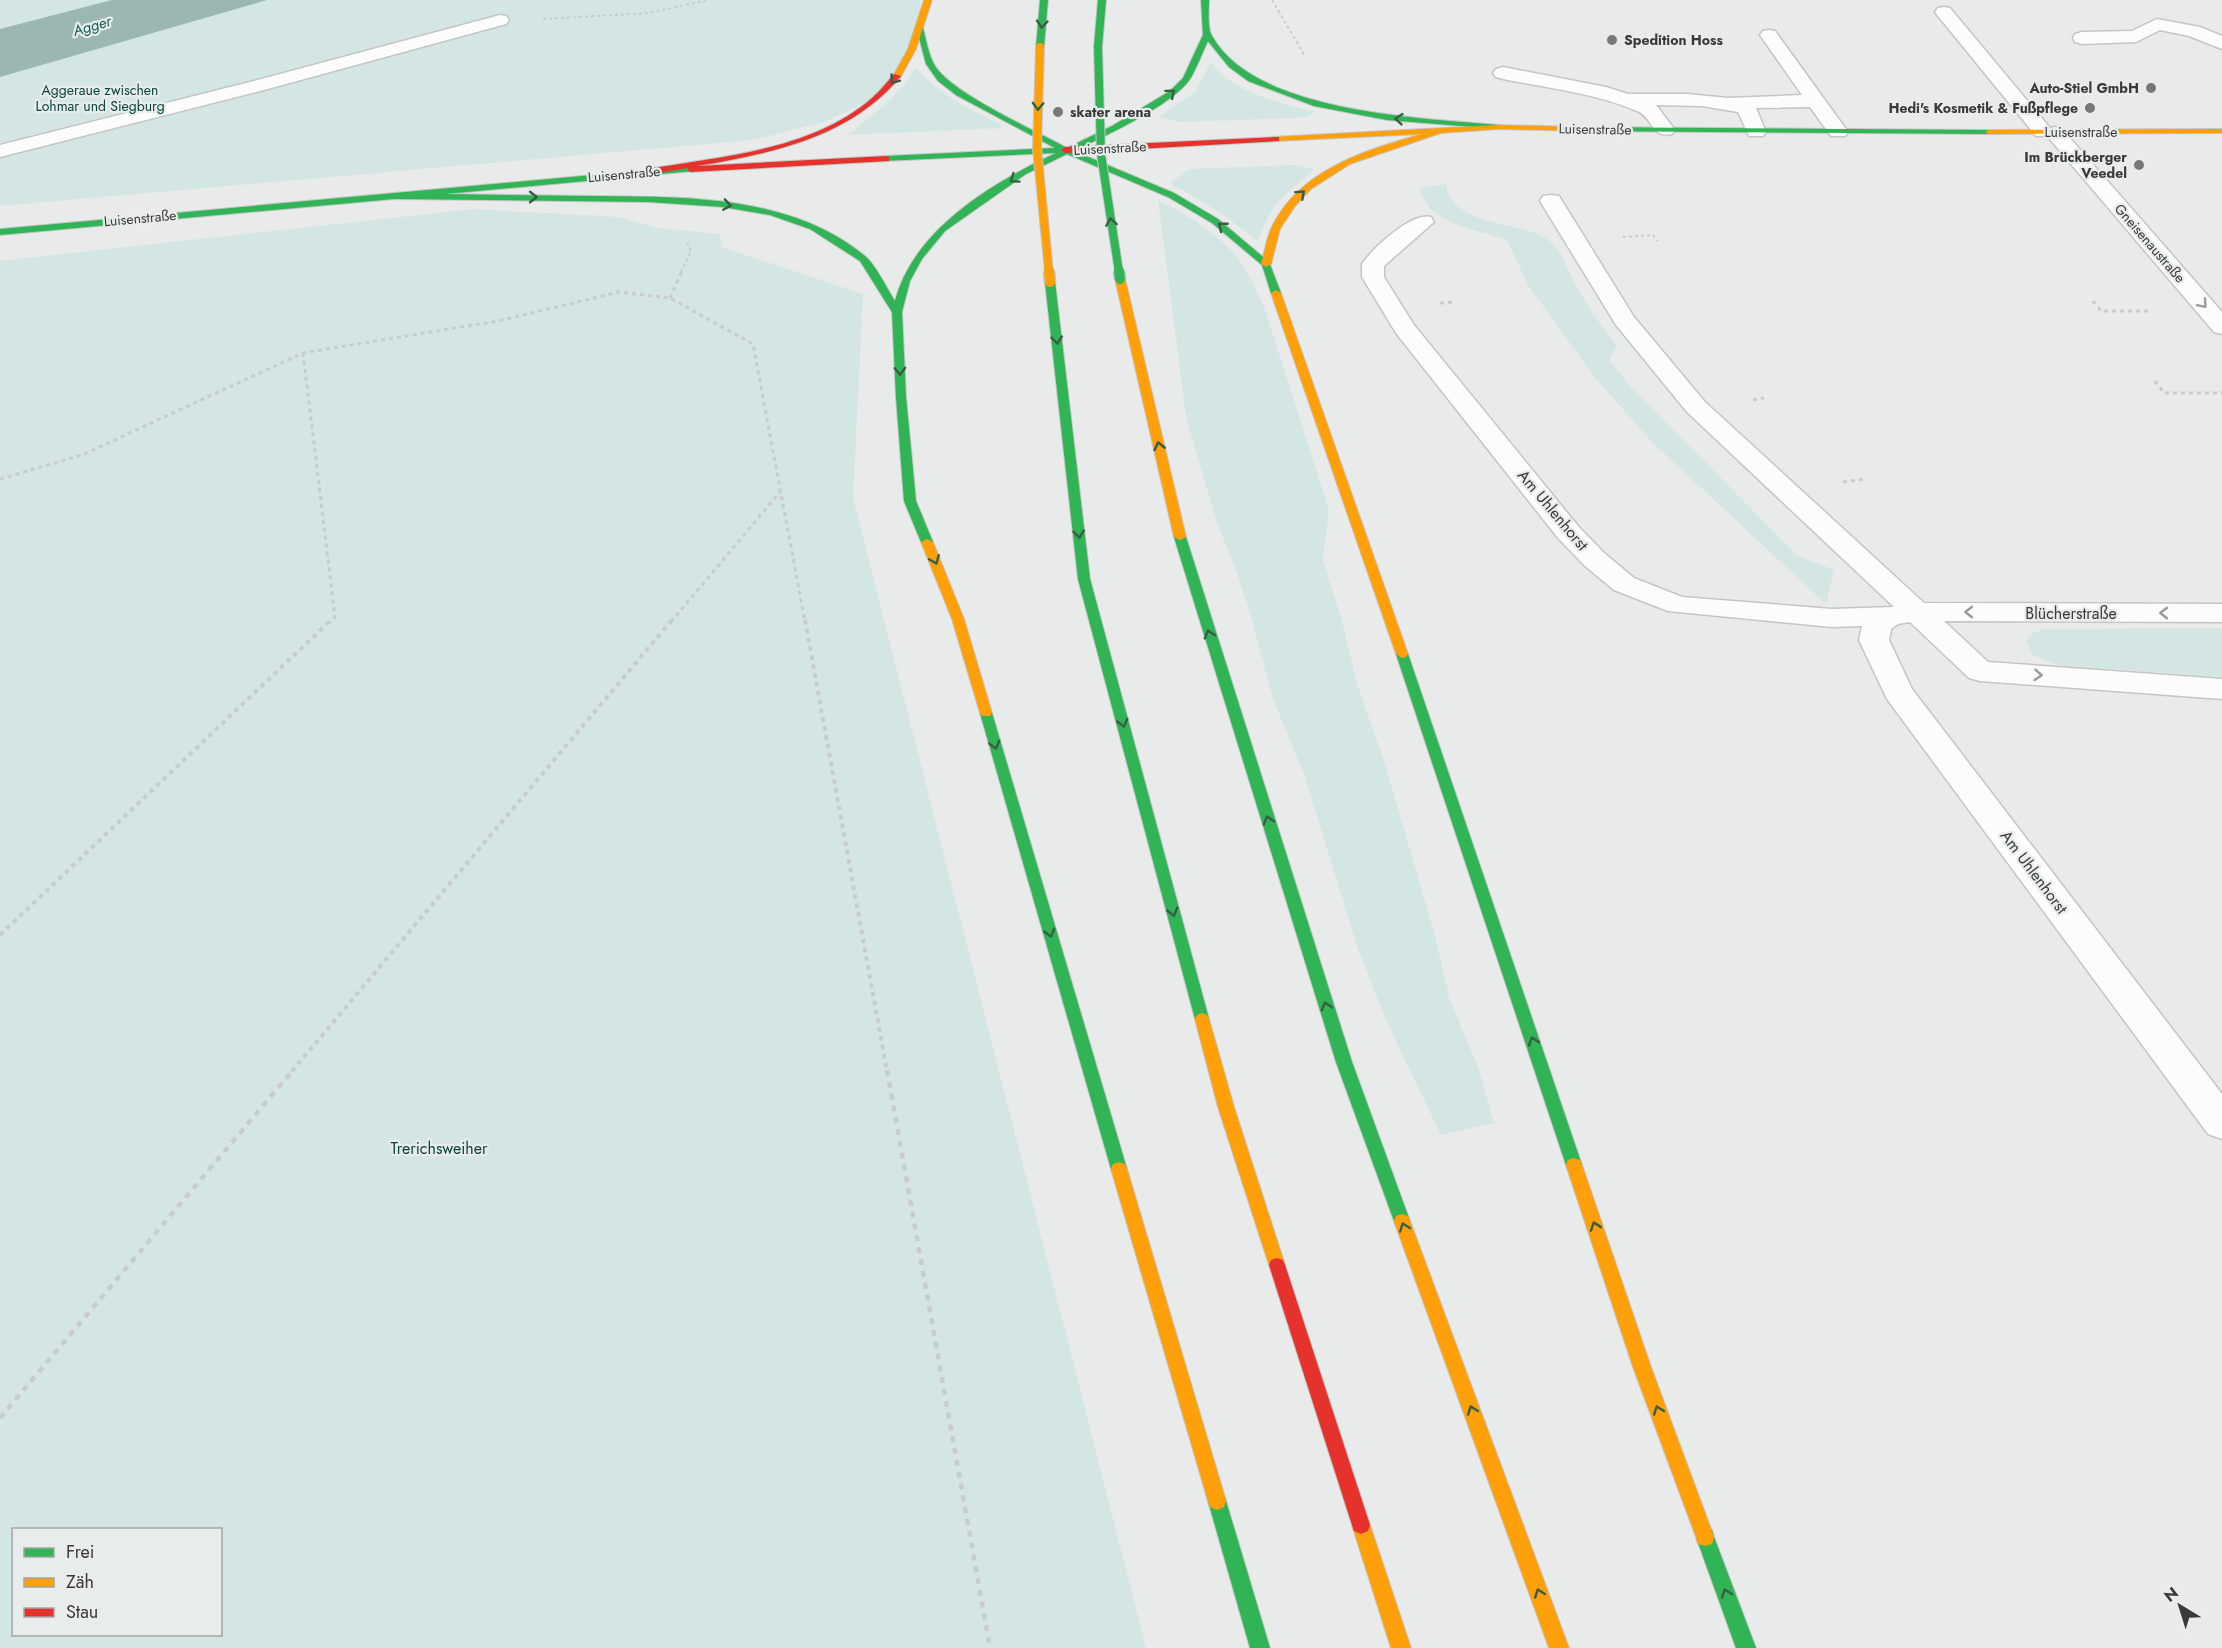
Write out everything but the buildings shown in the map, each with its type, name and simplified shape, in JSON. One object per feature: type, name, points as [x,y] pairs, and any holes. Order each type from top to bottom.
[{"type":"main road","points":[[653,171],[766,149],[825,130],[856,114],[889,88],[906,64],[928,0]]},
{"type":"main road","points":[[1044,0],[1037,148],[1084,579],[1226,1107],[1401,1648]]},
{"type":"main road","points":[[1102,0],[1098,47],[1101,154],[1120,279],[1184,554],[1344,1062],[1559,1648]]},
{"type":"main road","points":[[1205,0],[1208,35],[1186,79],[1173,93],[1115,128],[1023,172],[942,229],[918,258],[905,281],[897,312],[901,397],[910,501],[958,620],[1260,1648]]},
{"type":"main road","points":[[919,28],[930,64],[941,78],[959,93],[1065,150],[1171,195],[1215,221],[1266,264],[1443,772],[1642,1366],[1746,1648]]},
{"type":"main road","points":[[1208,35],[1232,64],[1251,79],[1317,104],[1387,118],[1499,127]]},
{"type":"main road","name":"Luisenstraße","points":[[0,232],[653,171],[1499,127],[1756,132],[2222,131]]},
{"type":"main road","points":[[1266,264],[1278,225],[1292,202],[1319,178],[1349,162],[1437,132]]},
{"type":"main road","points":[[390,196],[648,199],[723,204],[772,213],[813,227],[863,259],[897,312]]},
{"type":"street","name":"Gneisenaustraße","points":[[1944,12],[2222,327]]},
{"type":"street","points":[[0,152],[500,20]]},
{"type":"street","points":[[2082,38],[2136,36],[2157,24],[2194,31],[2222,44]]},
{"type":"street","points":[[1769,35],[1839,132]]},
{"type":"street","points":[[1503,73],[1606,93],[1627,100],[1648,108],[1665,130]]},
{"type":"street","points":[[1627,100],[1710,100],[1731,103],[1817,101]]},
{"type":"street","points":[[1731,103],[1746,108],[1756,132]]},
{"type":"street","points":[[1551,201],[1624,320],[1654,359],[1696,406],[1776,483],[1904,614],[1980,671],[2222,689]]},
{"type":"street","name":"Am Uhlenhorst","points":[[1422,222],[1373,264],[1373,277],[1404,328],[1568,532],[1594,559],[1624,584],[1678,605],[1832,618],[1904,614]]},
{"type":"street","name":"Blücherstraße","points":[[1904,614],[2222,613]]},
{"type":"street","name":"Am Uhlenhorst","points":[[1904,614],[1877,625],[1874,640],[1898,692],[2222,1123]]},
{"type":"path","points":[[500,20],[649,13],[707,0]]},
{"type":"path","points":[[0,479],[82,455],[303,353],[498,321],[619,292],[670,298],[753,344],[847,848],[990,1648]]},
{"type":"path","points":[[0,935],[335,617],[303,353]]},
{"type":"path","points":[[2155,381],[2164,393],[2222,393]]},
{"type":"path","points":[[0,1418],[780,491]]},
{"type":"green space","name":"Aggeraue zwischen Lohmar und Siegburg","points":[[0,0],[921,0],[909,61],[873,99],[824,122],[753,140],[0,206]]},
{"type":"green space","points":[[1211,62],[1219,72],[1244,89],[1274,101],[1316,112],[1296,118],[1178,122],[1159,117],[1196,91]]},
{"type":"green space","points":[[915,68],[944,93],[977,113],[1001,124],[1001,128],[848,135],[887,103],[904,85]]},
{"type":"green space","points":[[1296,165],[1314,169],[1280,200],[1268,217],[1258,242],[1227,218],[1172,185],[1171,182],[1190,169]]},
{"type":"green space","points":[[1446,184],[1450,198],[1459,208],[1486,220],[1532,232],[1545,238],[1555,247],[1588,306],[1617,346],[1609,359],[1630,386],[1798,556],[1834,570],[1826,604],[1653,443],[1595,378],[1528,285],[1507,240],[1455,224],[1432,210],[1420,188]]},
{"type":"green space","points":[[1158,200],[1196,222],[1231,250],[1246,270],[1264,307],[1329,510],[1323,560],[1342,621],[1357,684],[1384,761],[1434,932],[1450,1000],[1478,1067],[1494,1123],[1441,1135],[1386,1020],[1358,949],[1304,774],[1273,699],[1252,620],[1236,570],[1217,523],[1186,417]]},
{"type":"green space","name":"Trerichsweiher","points":[[473,209],[619,217],[658,228],[719,234],[722,247],[863,294],[853,498],[1146,1648],[0,1648],[0,261]]},
{"type":"green space","points":[[2222,628],[2222,677],[2058,665],[2033,655],[2026,641],[2032,633],[2044,629]]},
{"type":"water","name":"Agger","points":[[112,0],[267,0],[0,77],[0,29]]},
{"type":"traffic: fast","points":[[1040,47],[1044,0]]},
{"type":"traffic: fast","points":[[1098,47],[1102,0]]},
{"type":"traffic: fast","points":[[927,542],[910,501],[901,397],[897,312],[905,281],[918,258],[942,229],[978,203],[1023,172],[1115,128],[1173,93],[1186,79],[1207,35],[1205,0]]},
{"type":"traffic: fast","points":[[919,28],[930,64],[941,79],[959,93],[1065,150],[1171,195],[1215,221],[1266,264],[1276,293]]},
{"type":"traffic: fast","points":[[1207,35],[1232,65],[1251,79],[1317,104],[1387,118],[1499,127]]},
{"type":"traffic: fast","points":[[1098,47],[1101,154],[1120,279]]},
{"type":"traffic: fast","points":[[1580,129],[1989,132]]},
{"type":"traffic: fast","points":[[886,159],[1065,150]]},
{"type":"traffic: fast","points":[[0,232],[691,169]]},
{"type":"traffic: fast","points":[[390,196],[648,199],[723,204],[772,213],[813,227],[863,259],[897,312]]},
{"type":"traffic: fast","points":[[1050,282],[1084,579],[1202,1019]]},
{"type":"traffic: fast","points":[[1180,537],[1344,1062],[1402,1221]]},
{"type":"traffic: fast","points":[[1402,654],[1574,1165]]},
{"type":"traffic: fast","points":[[986,713],[1119,1169]]},
{"type":"traffic: fast","points":[[1217,1501],[1260,1648]]},
{"type":"traffic: fast","points":[[1705,1537],[1746,1648]]},
{"type":"traffic: slow","points":[[897,76],[912,49],[928,0]]},
{"type":"traffic: slow","points":[[1040,47],[1037,148],[1050,282]]},
{"type":"traffic: slow","points":[[1276,139],[1499,127],[1580,129]]},
{"type":"traffic: slow","points":[[1989,132],[2222,131]]},
{"type":"traffic: slow","points":[[1266,264],[1278,224],[1291,204],[1326,174],[1369,153],[1437,132]]},
{"type":"traffic: slow","points":[[1120,279],[1180,537]]},
{"type":"traffic: slow","points":[[1276,293],[1402,654]]},
{"type":"traffic: slow","points":[[927,542],[958,619],[986,713]]},
{"type":"traffic: slow","points":[[1202,1019],[1226,1107],[1277,1265]]},
{"type":"traffic: slow","points":[[1574,1165],[1642,1367],[1705,1537]]},
{"type":"traffic: slow","points":[[1119,1169],[1217,1501]]},
{"type":"traffic: slow","points":[[1402,1221],[1559,1648]]},
{"type":"traffic: slow","points":[[1361,1525],[1401,1648]]},
{"type":"traffic: jam","points":[[653,171],[752,153],[818,134],[847,119],[874,100],[897,76]]},
{"type":"traffic: jam","points":[[1065,150],[1276,139]]},
{"type":"traffic: jam","points":[[691,169],[886,159]]},
{"type":"traffic: jam","points":[[1277,1265],[1361,1525]]},
{"type":"place","name":"Spedition Hoss","points":[[1612,40]]},
{"type":"place","name":"Auto-Stiel GmbH","points":[[2151,88]]},
{"type":"place","name":"Hedi's Kosmetik & Fußpflege","points":[[2090,108]]},
{"type":"place","name":"skater arena","points":[[1058,112]]},
{"type":"place","name":"Im Brückberger Veedel","points":[[2139,165]]}]
